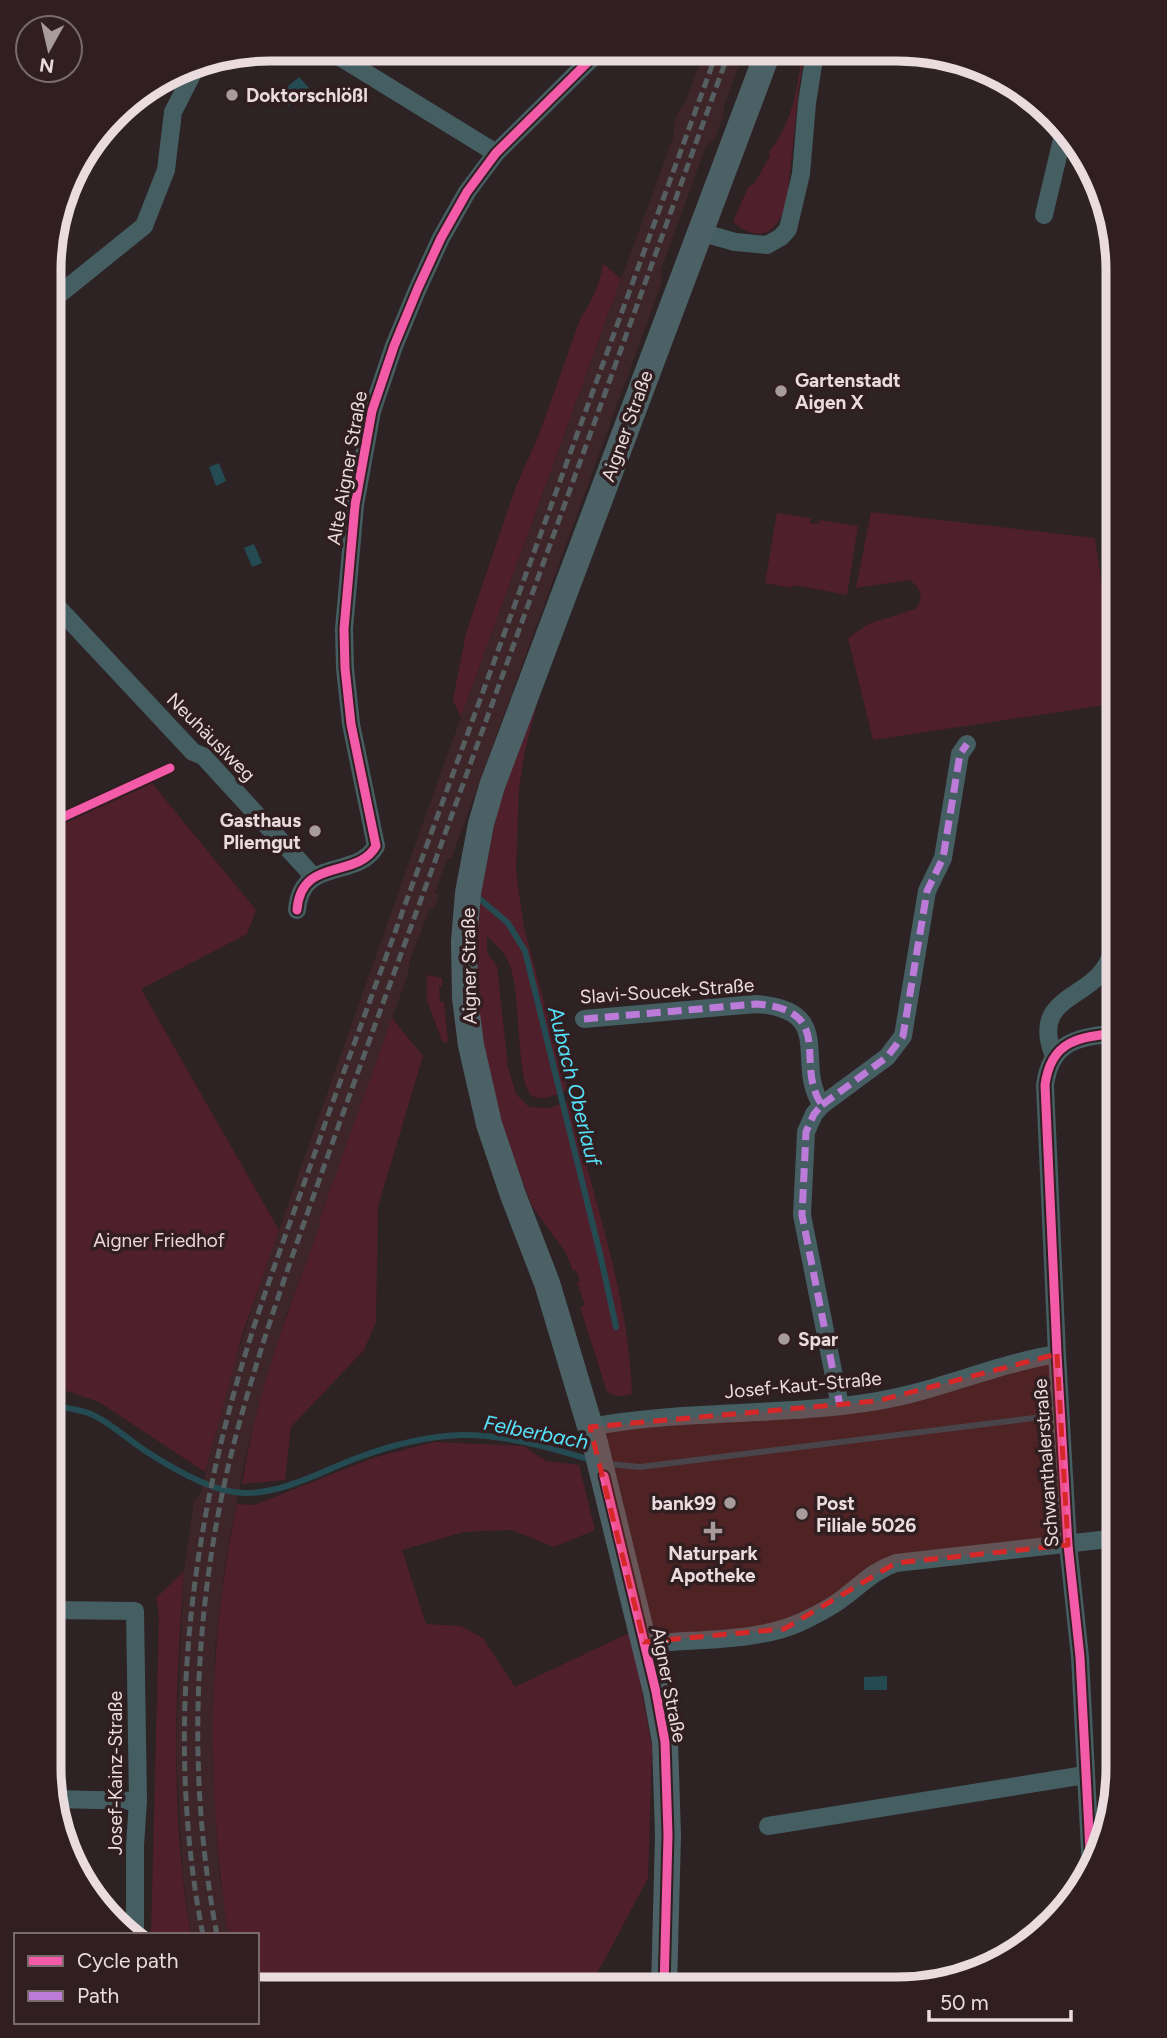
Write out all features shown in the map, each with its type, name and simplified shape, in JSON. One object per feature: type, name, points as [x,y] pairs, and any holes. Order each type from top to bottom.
[{"type":"main road","name":"Aigner Straße","points":[[664,1977],[668,1835],[666,1767],[656,1692],[597,1451],[547,1283],[506,1178],[486,1112],[471,1045],[465,998],[466,917],[473,862],[492,786],[765,61]]},
{"type":"street","points":[[346,61],[496,153]]},
{"type":"street","name":"Alte Aigner Straße","points":[[314,877],[364,858],[372,852],[376,842],[360,780],[351,724],[344,629],[354,512],[372,411],[394,346],[441,238],[467,192],[496,153],[588,61]]},
{"type":"street","points":[[700,232],[735,242],[767,245],[781,237],[788,229],[801,174],[814,61]]},
{"type":"street","points":[[61,293],[144,226],[166,170],[173,112],[191,77]]},
{"type":"street","points":[[1044,215],[1061,142]]},
{"type":"street","name":"Neuhäuslweg","points":[[61,610],[193,752],[203,756],[314,877]]},
{"type":"street","points":[[841,1406],[802,1214],[806,1132],[814,1114],[822,1105],[887,1057],[903,1036],[926,891],[943,858],[960,754],[967,744]]},
{"type":"street","points":[[296,910],[300,890],[314,877]]},
{"type":"street","name":"Schwanthalerstraße","points":[[1090,1849],[1080,1657],[1068,1545],[1045,1085],[1048,1067],[1054,1056],[1049,1033],[1051,1019],[1060,1004],[1101,974],[1106,967]]},
{"type":"street","name":"Slavi-Soucek-Straße","points":[[584,1019],[756,1004],[784,1009],[799,1020],[808,1032],[812,1088],[822,1105]]},
{"type":"street","points":[[1054,1056],[1074,1041],[1105,1035]]},
{"type":"street","name":"Josef-Kaut-Straße","points":[[597,1451],[637,1419],[841,1406],[903,1396],[1030,1358],[1057,1354]]},
{"type":"street","points":[[644,1642],[658,1643],[784,1629],[840,1600],[867,1577],[896,1563],[1105,1540]]},
{"type":"street","name":"Josef-Kainz-Straße","points":[[61,1610],[135,1611],[138,1801],[135,1927]]},
{"type":"street","points":[[768,1826],[1085,1774]]},
{"type":"street","points":[[64,1799],[138,1801]]},
{"type":"highlighted area","points":[[1057,1354],[1068,1545],[896,1563],[784,1629],[644,1642],[590,1427],[877,1401]]},
{"type":"shaded area","points":[[701,61],[741,61],[715,138],[706,146],[661,270],[662,282],[452,857],[447,860],[435,893],[439,895],[434,909],[430,908],[410,960],[407,977],[287,1313],[247,1449],[226,1557],[215,1650],[213,1759],[219,1871],[229,1933],[191,1933],[183,1876],[176,1751],[184,1571],[194,1501],[200,1495],[225,1392],[261,1280],[441,772],[674,135],[674,123],[685,103]]},
{"type":"green space","points":[[803,61],[787,201],[779,221],[773,227],[760,234],[752,233],[733,222],[748,187],[754,184],[784,128]]},
{"type":"green space","points":[[603,263],[621,279],[461,717],[453,700],[466,633],[516,486],[538,437],[581,317],[595,292]]},
{"type":"green space","points":[[871,512],[1095,538],[1106,615],[1106,705],[873,740],[848,638],[868,624],[915,609],[921,597],[919,590],[909,580],[856,588]]},
{"type":"green space","points":[[777,513],[811,518],[810,523],[819,524],[820,520],[858,526],[847,595],[765,583]]},
{"type":"green space","points":[[540,692],[519,788],[516,871],[524,928],[567,1090],[544,1098],[531,1095],[526,1087],[516,995],[510,966],[503,953],[487,936],[487,953],[497,966],[508,1067],[516,1094],[529,1107],[548,1108],[571,1101],[624,1319],[632,1394],[625,1396],[607,1392],[580,1307],[585,1305],[577,1283],[580,1281],[576,1270],[573,1271],[566,1253],[532,1206],[501,1124],[477,1013],[475,961],[478,907],[499,803]]},
{"type":"green space","name":"Aigner Friedhof","points":[[151,782],[256,910],[247,934],[141,989],[279,1230],[243,1332],[205,1472],[99,1402],[61,1389],[61,824]]},
{"type":"green space","points":[[427,975],[442,978],[442,986],[439,987],[440,1002],[444,1002],[446,1043],[442,1041],[427,1000]]},
{"type":"green space","points":[[392,1018],[423,1056],[378,1207],[376,1322],[364,1350],[291,1427],[285,1480],[242,1484],[264,1385],[274,1353]]},
{"type":"green space","points":[[434,1442],[524,1446],[546,1461],[579,1465],[595,1530],[554,1547],[512,1530],[464,1532],[402,1550],[426,1624],[461,1626],[483,1638],[515,1687],[631,1632],[652,1747],[648,1878],[594,1977],[259,1976],[259,1933],[229,1933],[216,1821],[213,1715],[220,1609],[237,1504],[254,1505],[373,1458]]},
{"type":"green space","points":[[184,1571],[176,1753],[180,1845],[191,1933],[151,1933],[159,1615],[156,1598]]},
{"type":"water","points":[[299,77],[309,88],[289,106],[279,94]]},
{"type":"water","points":[[219,463],[226,481],[216,486],[209,467]]},
{"type":"water","points":[[254,544],[262,563],[252,567],[244,548]]},
{"type":"water","points":[[887,1676],[887,1690],[864,1690],[864,1677]]},
{"type":"waterway","name":"Aubach Oberlauf","points":[[475,895],[508,923],[525,951],[616,1327]]},
{"type":"waterway","name":"Felberbach","points":[[61,1407],[91,1414],[179,1471],[233,1492],[274,1489],[382,1449],[448,1436],[477,1435],[510,1439],[591,1460]]},
{"type":"waterway","name":"Felberbach","points":[[609,1464],[640,1467],[1042,1417]]},
{"type":"railway","points":[[203,1933],[192,1868],[186,1801],[184,1733],[187,1666],[203,1531],[232,1400],[265,1293],[327,1118],[714,61]]},
{"type":"railway","points":[[217,1933],[201,1817],[198,1698],[208,1580],[217,1521],[238,1428],[269,1324],[331,1147],[726,61]]},
{"type":"marked path","points":[[822,1105],[887,1057],[903,1036],[927,891],[943,858],[960,754],[967,744]]},
{"type":"marked path","points":[[584,1019],[756,1004],[781,1008],[797,1017],[805,1028],[814,1089],[822,1105],[814,1114],[806,1132],[802,1215],[840,1406]]},
{"type":"cycle path","points":[[297,910],[301,893],[308,882],[319,875],[356,863],[376,846],[351,724],[344,629],[355,505],[372,411],[394,346],[441,238],[467,192],[496,153],[589,61]]},
{"type":"cycle path","points":[[61,818],[170,768]]},
{"type":"cycle path","points":[[1090,1848],[1080,1657],[1068,1545],[1045,1085],[1053,1058],[1060,1050],[1079,1039],[1105,1034]]},
{"type":"cycle path","points":[[604,1476],[656,1692],[665,1742],[668,1835],[664,1977]]},
{"type":"place","name":"Doktorschlößl","points":[[232,95]]},
{"type":"place","name":"Gartenstadt Aigen X","points":[[781,391]]},
{"type":"place","name":"Gasthaus Pliemgut","points":[[315,831]]},
{"type":"place","name":"Spar","points":[[784,1339]]},
{"type":"place","name":"bank99","points":[[730,1503]]},
{"type":"place","name":"Post Filiale 5026","points":[[802,1514]]},
{"type":"place","name":"Naturpark Apotheke","points":[[713,1531]]}]
